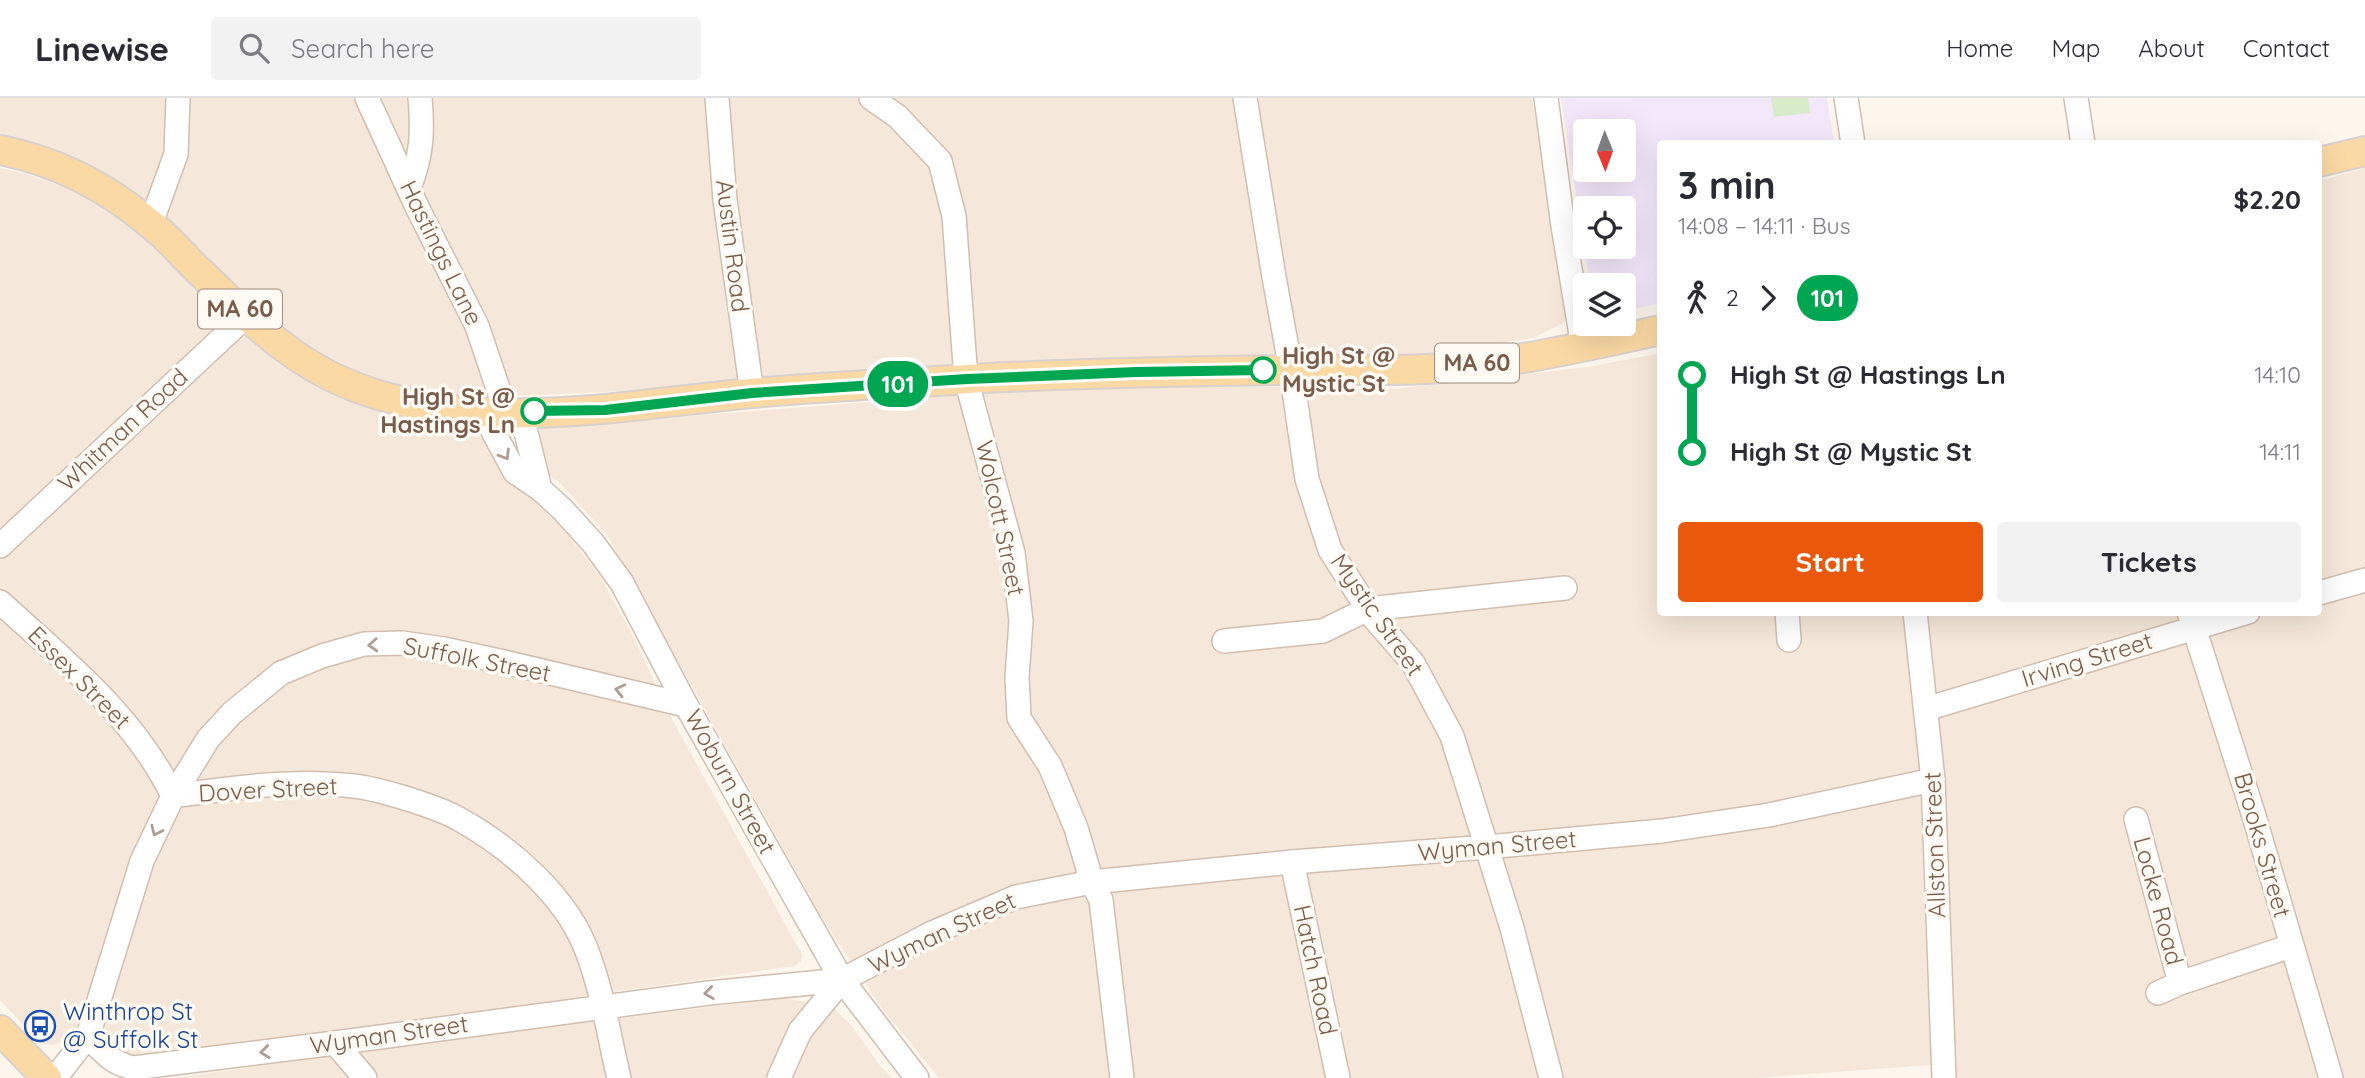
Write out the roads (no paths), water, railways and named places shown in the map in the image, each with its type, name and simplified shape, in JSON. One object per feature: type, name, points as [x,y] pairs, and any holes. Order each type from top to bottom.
[{"type":"main road","name":"MA 60","points":[[0,150],[25,155],[73,173],[111,195],[151,223],[279,346],[315,370],[394,400],[439,408],[503,411],[605,410],[752,393],[967,379],[1136,372],[1430,369],[1513,359],[1657,331]]},
{"type":"main road","points":[[2322,161],[2365,151]]},
{"type":"main road","points":[[0,1030],[47,1078]]},
{"type":"street","points":[[151,223],[176,154],[178,98]]},
{"type":"street","name":"Hastings Lane","points":[[367,98],[477,326],[503,411]]},
{"type":"street","points":[[409,188],[419,162],[422,122],[420,98]]},
{"type":"street","name":"Austin Road","points":[[717,98],[725,200],[752,393]]},
{"type":"street","name":"Wolcott Street","points":[[871,98],[897,116],[940,161],[954,216],[967,379],[1013,553],[1021,621],[1017,677],[1019,718],[1050,766],[1076,828],[1092,882],[1101,900],[1122,1078]]},
{"type":"street","name":"Mystic Street","points":[[1245,98],[1307,479],[1330,550],[1368,609],[1413,663],[1452,736],[1512,928],[1551,1078]]},
{"type":"street","points":[[1546,98],[1583,347]]},
{"type":"street","points":[[1846,98],[1852,140]]},
{"type":"street","points":[[2076,98],[2082,140]]},
{"type":"street","name":"Whitman Road","points":[[0,545],[247,315]]},
{"type":"street","points":[[503,411],[540,489]]},
{"type":"street","name":"Woburn Street","points":[[503,411],[516,472],[540,489],[593,543],[622,583],[686,705],[842,980],[917,1078]]},
{"type":"street","points":[[2322,592],[2365,580]]},
{"type":"street","points":[[1224,641],[1323,631],[1368,609],[1565,588]]},
{"type":"street","name":"Essex Street","points":[[0,602],[116,710],[163,775],[173,796]]},
{"type":"street","points":[[1787,616],[1789,640]]},
{"type":"street","name":"Allston Street","points":[[1915,616],[1933,780],[1944,1078]]},
{"type":"street","name":"Irving Street","points":[[1926,709],[2193,620],[2220,616]]},
{"type":"street","name":"Brooks Street","points":[[2193,620],[2331,1078]]},
{"type":"street","name":"Suffolk Street","points":[[55,1078],[88,1036],[142,861],[173,796],[208,739],[232,713],[281,673],[322,656],[364,644],[402,643],[444,649],[686,705]]},
{"type":"street","name":"Wyman Street","points":[[88,1036],[110,1060],[134,1068],[709,993],[842,980],[932,933],[1016,897],[1092,882],[1675,829],[1769,814],[1933,780]]},
{"type":"street","name":"Dover Street","points":[[173,796],[304,783],[355,786],[391,794],[458,818],[516,859],[558,899],[588,953],[619,1078]]},
{"type":"street","name":"Locke Road","points":[[2136,819],[2180,983]]},
{"type":"street","name":"Hatch Road","points":[[1292,862],[1338,1078]]},
{"type":"street","points":[[2158,993],[2291,946]]},
{"type":"street","points":[[779,1078],[800,1031],[842,980]]},
{"type":"street","points":[[334,1043],[365,1078]]},
{"type":"place","name":"High St @ Mystic St","points":[[1263,370]]},
{"type":"place","name":"High St @ Hastings Ln","points":[[534,411]]},
{"type":"place","name":"Winthrop St @ Suffolk St","points":[[40,1026]]}]
